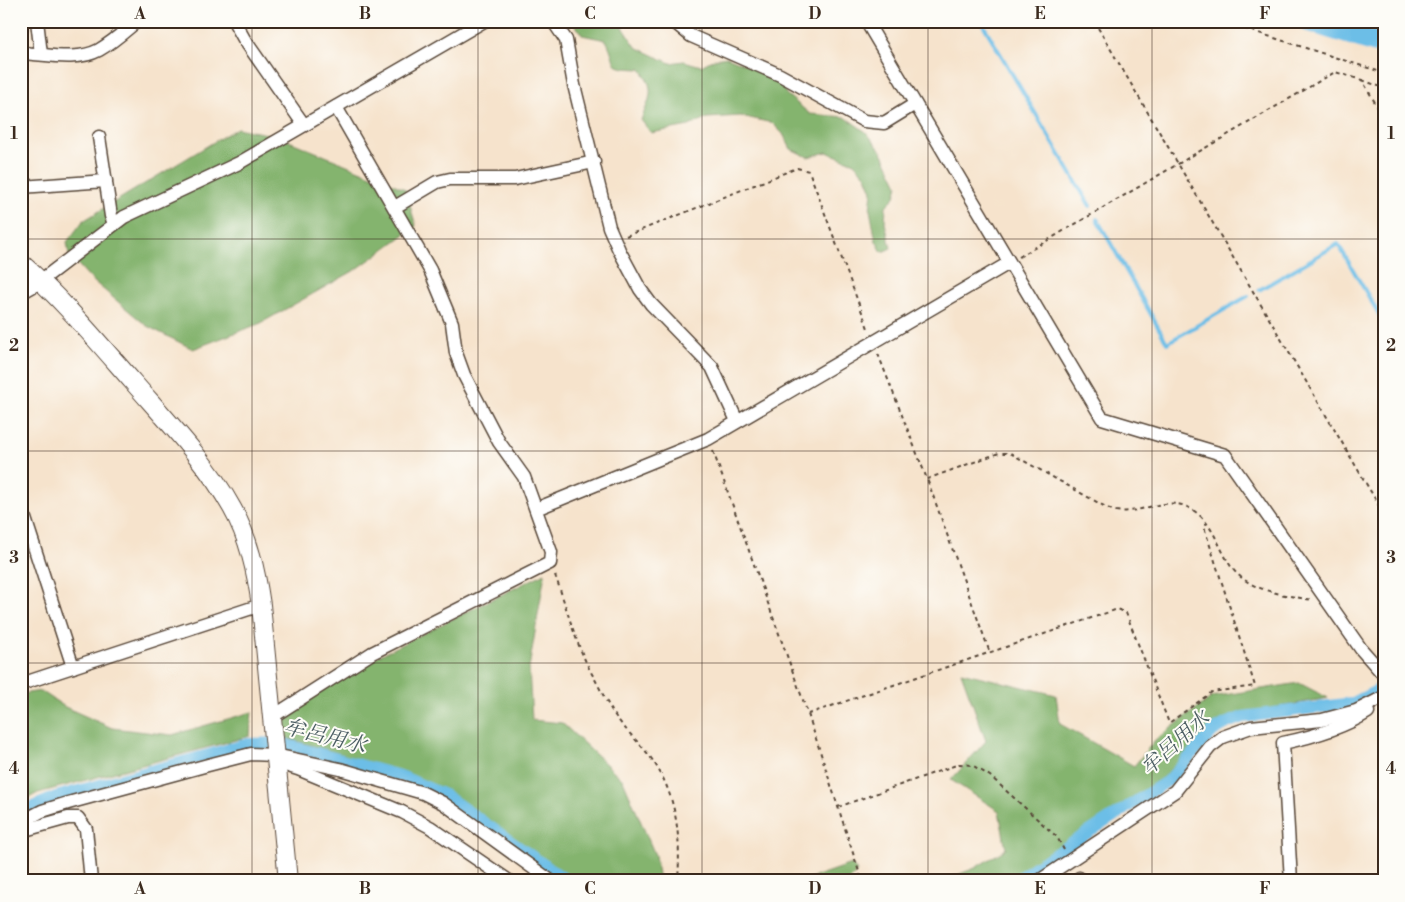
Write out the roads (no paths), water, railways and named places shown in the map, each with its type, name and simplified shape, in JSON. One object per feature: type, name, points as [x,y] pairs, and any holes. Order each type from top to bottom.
[{"type":"street","points":[[37,21],[41,54]]},
{"type":"street","points":[[21,54],[83,55],[98,51],[137,21]]},
{"type":"street","points":[[234,21],[244,39],[304,125]]},
{"type":"street","points":[[21,293],[42,281],[114,224],[204,181],[484,21]]},
{"type":"street","points":[[553,21],[566,40],[574,85],[609,227],[618,250],[640,289],[651,304],[712,367],[737,421]]},
{"type":"street","points":[[673,21],[692,36],[780,75],[864,121],[884,123],[915,104]]},
{"type":"street","points":[[866,21],[1102,418],[1225,455],[1324,597],[1383,673]]},
{"type":"street","points":[[21,822],[42,811],[251,754],[274,743],[372,653],[550,563],[551,552],[524,477],[499,442],[464,375],[456,353],[452,323],[447,306],[430,270],[395,207],[336,107]]},
{"type":"street","points":[[99,137],[111,216],[114,224]]},
{"type":"street","points":[[395,207],[437,182],[450,179],[515,179],[594,162]]},
{"type":"street","points":[[21,187],[106,181]]},
{"type":"street","points":[[21,263],[42,281],[179,435],[210,474],[232,508],[244,534],[255,569],[262,605],[288,881]]},
{"type":"street","points":[[536,509],[708,438],[1009,263]]},
{"type":"street","points":[[21,506],[74,667]]},
{"type":"street","points":[[21,684],[262,605]]},
{"type":"street","points":[[1039,881],[1169,796],[1190,775],[1210,747],[1223,736],[1251,727],[1322,720],[1356,711],[1380,700]]},
{"type":"street","points":[[1291,881],[1284,743],[1354,721],[1372,710],[1380,700]]},
{"type":"street","points":[[274,743],[298,769],[402,812],[430,827],[509,881]]},
{"type":"street","points":[[274,743],[340,769],[423,793],[451,809],[551,881]]},
{"type":"street","points":[[21,831],[68,818],[78,818],[86,829],[91,881]]},
{"type":"waterway","points":[[981,21],[1090,206]]},
{"type":"waterway","points":[[1307,21],[1384,45]]},
{"type":"waterway","points":[[1097,219],[1167,343],[1248,296]]},
{"type":"waterway","points":[[1259,290],[1338,244],[1384,323]]},
{"type":"waterway","name":"牟呂用水","points":[[1014,881],[1169,780],[1213,731],[1227,723],[1243,717],[1353,703],[1384,687]]},
{"type":"waterway","name":"牟呂用水","points":[[21,812],[56,797],[248,744],[280,743],[403,777],[444,795],[567,881]]}]
